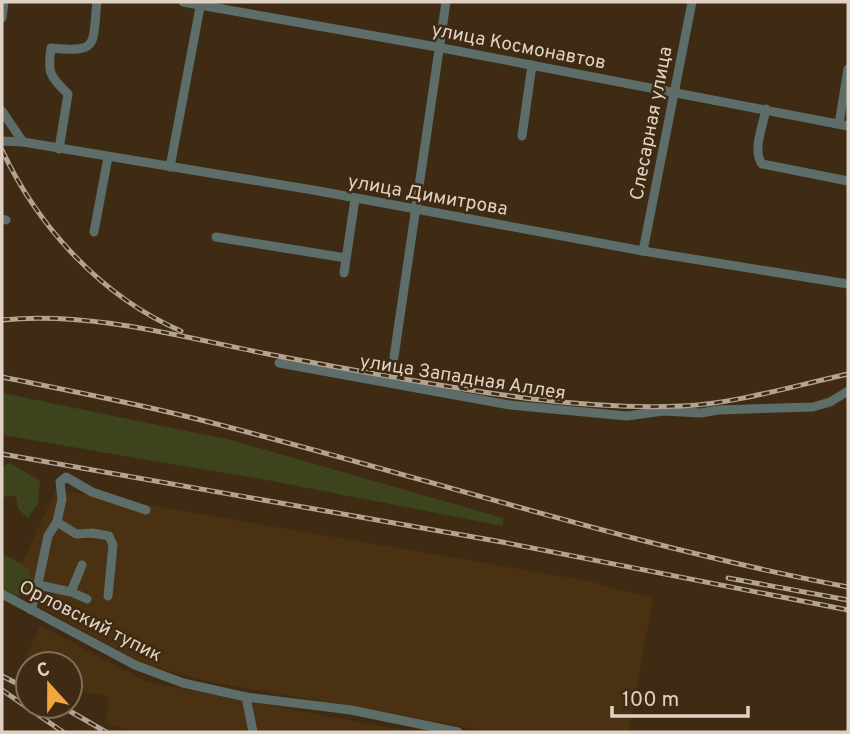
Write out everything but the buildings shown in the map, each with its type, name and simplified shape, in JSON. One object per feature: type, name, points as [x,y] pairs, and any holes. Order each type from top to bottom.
[{"type":"street","points":[[2,18],[4,2]]},
{"type":"street","points":[[59,149],[68,94],[53,79],[48,68],[51,48],[78,51],[87,48],[93,42],[97,2]]},
{"type":"street","name":"улица Космонавтов","points":[[183,2],[438,47],[844,125]]},
{"type":"street","points":[[394,357],[446,2]]},
{"type":"street","name":"Слесарная улица","points":[[643,251],[692,2]]},
{"type":"street","points":[[170,167],[200,3]]},
{"type":"street","points":[[522,136],[532,65]]},
{"type":"street","points":[[844,125],[848,69]]},
{"type":"street","points":[[766,109],[757,149],[757,158],[762,164],[848,181]]},
{"type":"street","points":[[2,111],[23,142]]},
{"type":"street","name":"улица Димитрова","points":[[2,141],[23,142],[170,167],[848,285]]},
{"type":"street","points":[[93,232],[108,157]]},
{"type":"street","points":[[344,273],[355,199]]},
{"type":"street","points":[[216,237],[346,258]]},
{"type":"street","name":"улица Западная Аллея","points":[[279,363],[510,405],[627,416],[663,411],[701,413],[813,407],[830,402],[848,391]]},
{"type":"street","points":[[31,610],[48,536],[57,522],[62,499],[60,482],[66,477],[92,492],[146,510]]},
{"type":"street","points":[[57,522],[76,534],[109,536],[113,545],[108,596]]},
{"type":"street","points":[[71,592],[82,565]]},
{"type":"street","points":[[37,587],[71,592],[87,599]]},
{"type":"street","name":"Орловский тупик","points":[[2,594],[135,665],[183,683],[246,697],[351,710],[458,732]]},
{"type":"street","points":[[246,697],[253,732]]},
{"type":"shaded area","points":[[56,489],[584,580],[653,598],[629,730],[493,732],[200,680],[141,663],[30,601],[15,580]]},
{"type":"shaded area","points":[[40,625],[147,682],[412,732],[141,732],[105,724],[109,697],[84,692],[84,650],[29,650]]},
{"type":"green space","points":[[2,393],[231,440],[503,518],[503,526],[272,481],[2,435]]},
{"type":"green space","points":[[10,463],[40,481],[38,503],[28,518],[18,509],[16,496],[2,497],[2,467]]},
{"type":"green space","points":[[2,553],[28,568],[32,580],[29,590],[16,597],[2,589]]},
{"type":"railway","points":[[2,150],[34,206],[75,257],[125,299],[152,317],[181,331]]},
{"type":"railway","points":[[2,320],[35,318],[102,322],[439,385],[508,396],[612,406],[702,405],[848,374]]},
{"type":"railway","points":[[2,377],[193,418],[601,530],[848,587]]},
{"type":"railway","points":[[2,454],[502,542],[848,610]]},
{"type":"railway","points":[[728,578],[848,600]]},
{"type":"railway","points":[[2,676],[14,682]]},
{"type":"railway","points":[[2,690],[63,732]]},
{"type":"railway","points":[[84,719],[106,732]]}]
